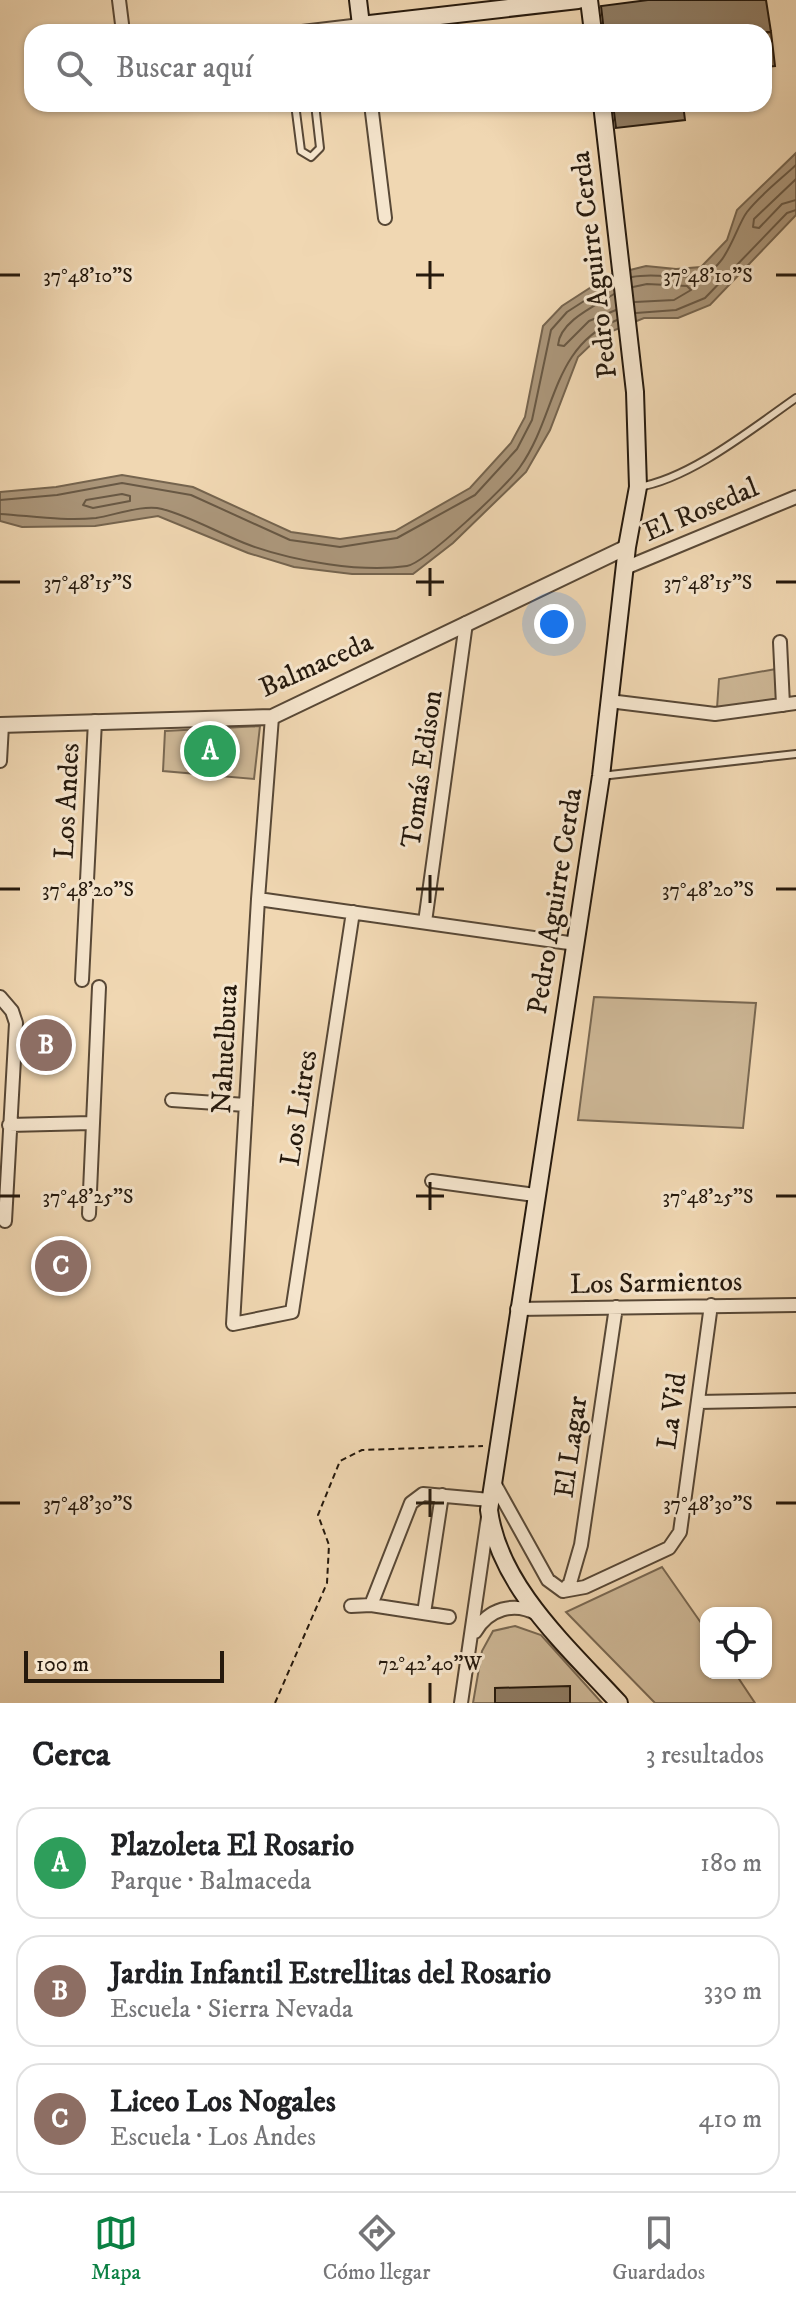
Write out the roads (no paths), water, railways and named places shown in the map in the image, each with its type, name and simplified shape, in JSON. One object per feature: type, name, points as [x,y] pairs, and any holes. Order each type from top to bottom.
[{"type":"main road","points":[[358,0],[361,24]]},
{"type":"main road","points":[[399,24],[578,0]]},
{"type":"main road","points":[[589,0],[592,24]]},
{"type":"main road","name":"Pedro Aguirre Cerda","points":[[490,1505],[517,1309],[601,776],[627,547],[638,487],[635,392],[603,112]]},
{"type":"main road","points":[[490,1505],[503,1555],[546,1622],[619,1703]]},
{"type":"street","points":[[119,0],[122,24]]},
{"type":"street","points":[[372,112],[385,218]]},
{"type":"street","name":"El Rosedal","points":[[625,568],[796,497]]},
{"type":"street","name":"Balmaceda","points":[[1,725],[272,717],[627,547]]},
{"type":"street","name":"Tomás Edison","points":[[425,922],[466,623]]},
{"type":"street","points":[[609,701],[715,714],[789,704],[780,642]]},
{"type":"street","name":"Nahuelbuta","points":[[272,717],[233,1324],[292,1312]]},
{"type":"street","name":"Los Andes","points":[[82,980],[95,721]]},
{"type":"street","points":[[0,761],[1,725]]},
{"type":"street","points":[[258,899],[576,944]]},
{"type":"street","name":"Los Litres","points":[[292,1312],[353,912]]},
{"type":"street","points":[[89,1214],[99,987]]},
{"type":"street","points":[[0,997],[12,1011],[16,1023],[5,1221]]},
{"type":"street","points":[[172,1100],[246,1105]]},
{"type":"street","points":[[9,1125],[91,1123]]},
{"type":"street","points":[[432,1181],[535,1195]]},
{"type":"street","name":"La Vid","points":[[563,1591],[585,1587],[669,1548],[676,1541],[680,1532],[711,1305]]},
{"type":"street","name":"Los Sarmientos","points":[[517,1309],[796,1305]]},
{"type":"street","name":"El Lagar","points":[[563,1591],[570,1583],[581,1545],[616,1307]]},
{"type":"street","points":[[698,1402],[796,1400]]},
{"type":"street","points":[[493,1481],[548,1580],[563,1591]]},
{"type":"street","points":[[371,1605],[411,1503],[423,1494],[490,1505]]},
{"type":"street","points":[[424,1613],[442,1495]]},
{"type":"street","name":"Pedro Aguirre Cerda","points":[[461,1703],[490,1505]]},
{"type":"street","points":[[351,1606],[371,1605],[449,1617]]},
{"type":"street","points":[[471,1643],[482,1621],[503,1609],[530,1611],[546,1622]]},
{"type":"lane","points":[[296,112],[301,151],[311,157],[320,148],[316,112]]},
{"type":"lane","points":[[638,487],[659,484],[740,437],[796,398]]},
{"type":"lane","points":[[601,776],[796,754]]},
{"type":"water","points":[[796,153],[796,215],[710,305],[678,318],[644,318],[600,336],[578,357],[550,430],[526,472],[453,543],[413,574],[352,574],[294,567],[248,553],[158,516],[95,526],[22,527],[0,521],[0,492],[56,487],[122,475],[193,487],[291,532],[340,539],[395,531],[470,488],[511,443],[525,417],[543,326],[562,306],[610,275],[646,266],[676,269],[701,267],[727,240],[737,210]]},
{"type":"place","name":"Plazoleta El Rosario","points":[[210,751]]},
{"type":"place","name":"Jardin Infantil Estrellitas del Rosario","points":[[46,1045]]},
{"type":"place","name":"Liceo Los Nogales","points":[[61,1266]]}]
